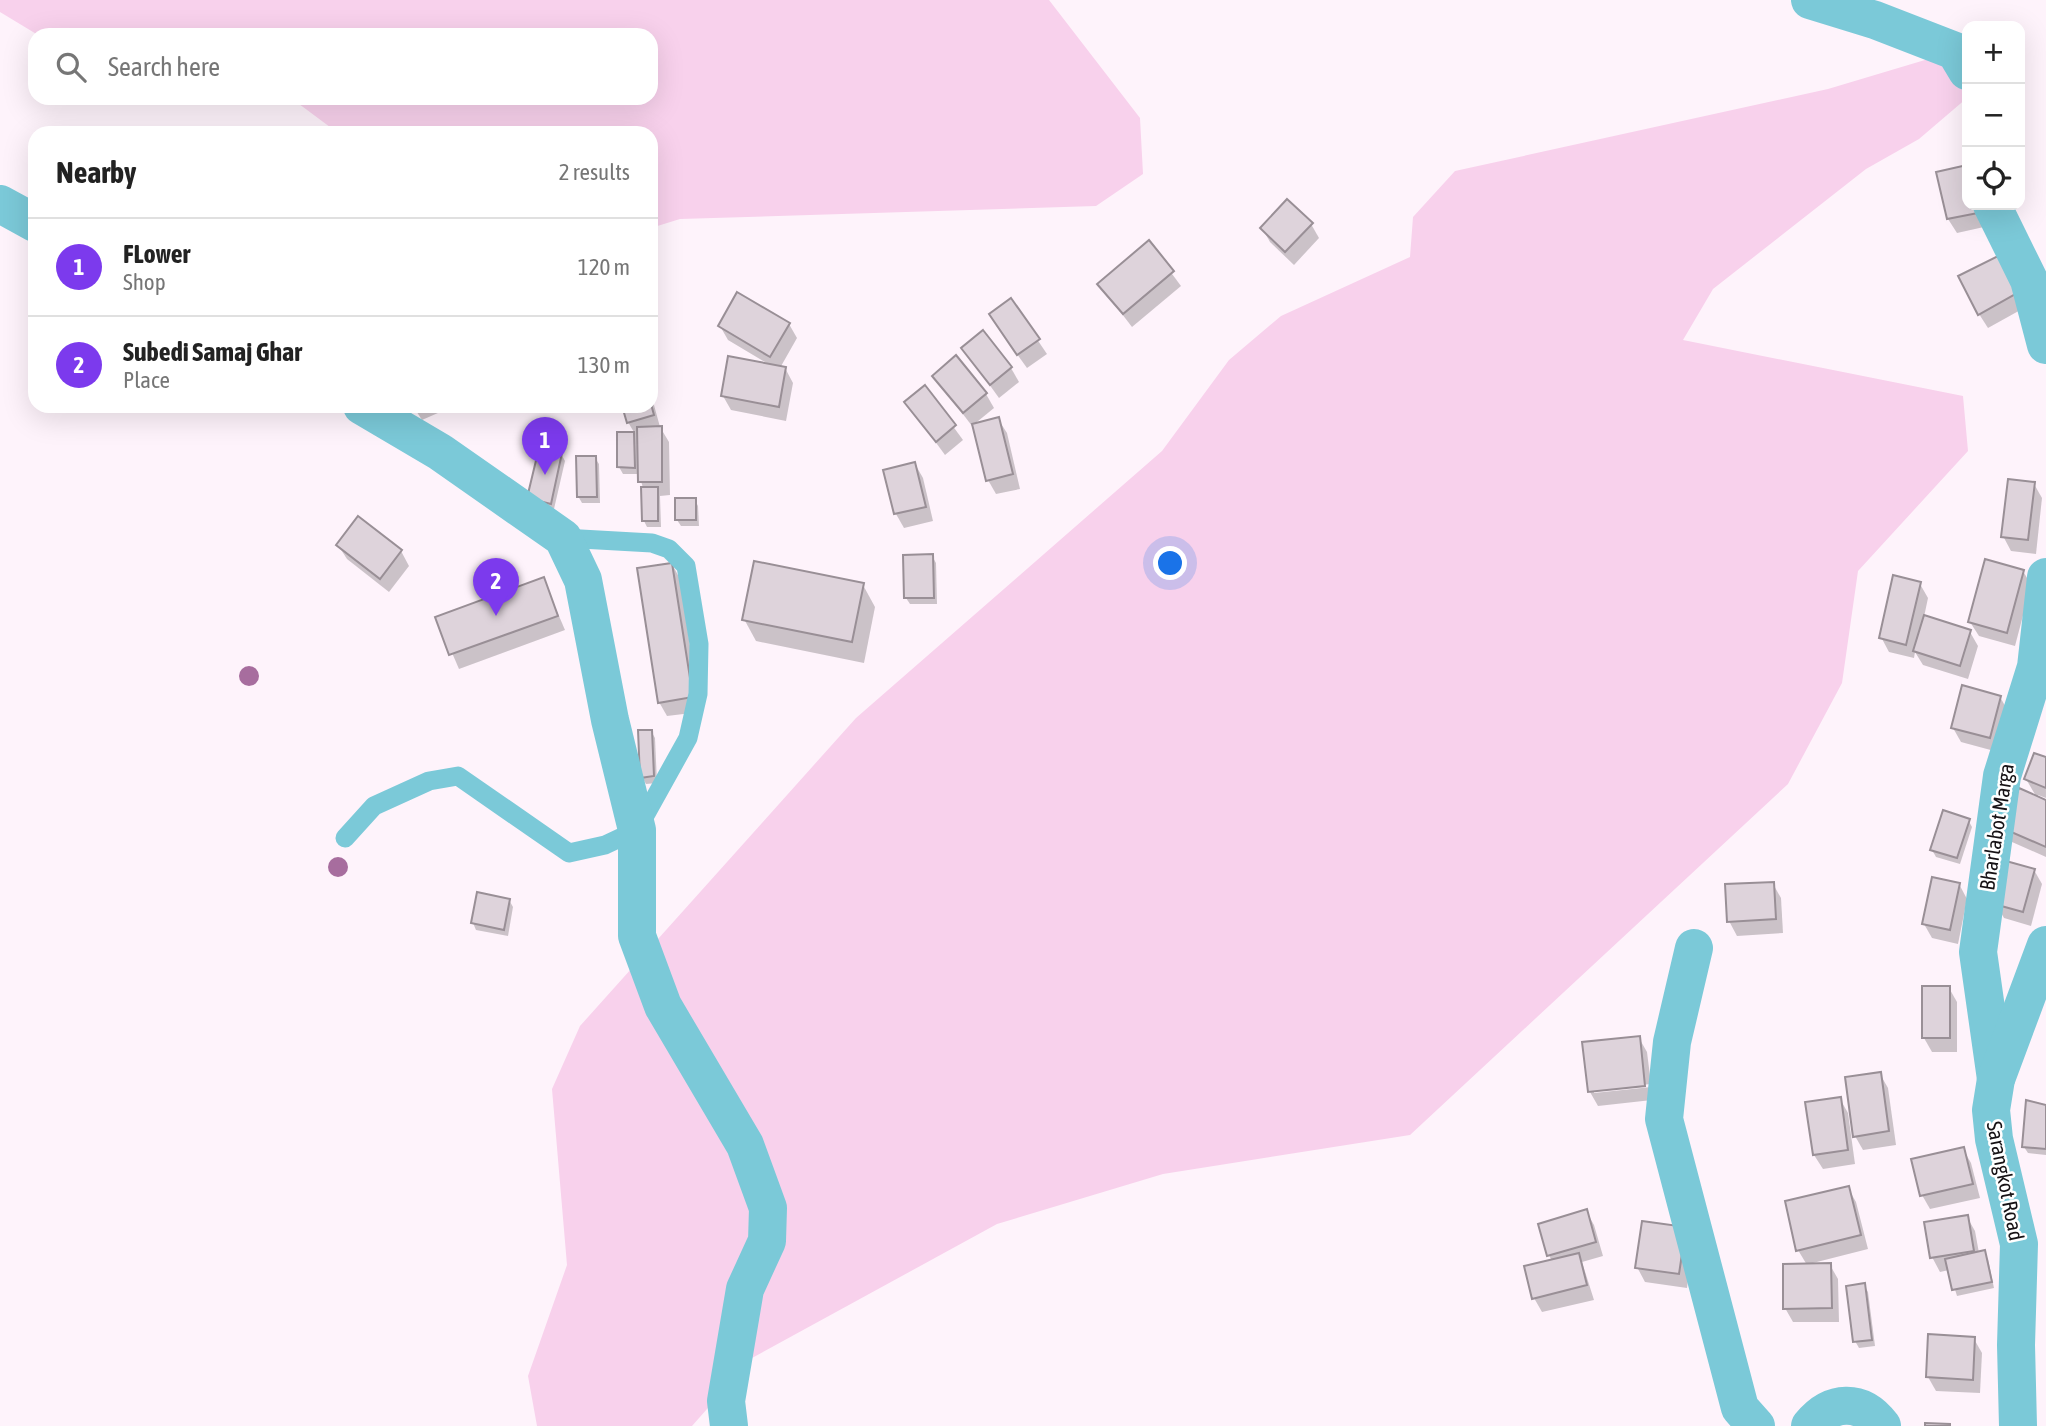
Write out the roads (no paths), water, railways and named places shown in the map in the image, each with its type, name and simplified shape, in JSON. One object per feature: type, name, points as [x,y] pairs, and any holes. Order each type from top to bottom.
[{"type":"street","points":[[1810,0],[1875,20],[1955,51],[1962,63]]},
{"type":"street","points":[[0,204],[28,219]]},
{"type":"street","points":[[1994,210],[2029,280],[2046,345]]},
{"type":"street","points":[[374,413],[440,452],[563,538],[583,580],[610,720],[637,830],[637,936],[663,1006],[745,1145],[768,1208],[767,1241],[745,1289],[726,1401],[729,1426]]},
{"type":"street","name":"Bharlabot Marga","points":[[1996,1079],[1978,952],[2002,776],[2036,667],[2046,577]]},
{"type":"street","name":"Sarangkot Road","points":[[2018,1426],[2015,1345],[2018,1244],[1994,1139],[1991,1110],[1996,1079],[2046,945]]},
{"type":"street","points":[[1694,948],[1672,1042],[1664,1119],[1740,1408],[1755,1426]]},
{"type":"street","points":[[1810,1426],[1822,1411],[1850,1404],[1874,1415],[1882,1426]]},
{"type":"lane","points":[[345,838],[374,806],[429,781],[458,776],[569,853],[606,845],[637,830],[688,738],[698,694],[699,644],[686,566],[669,549],[652,542],[563,538]]},
{"type":"place","name":"FLower","points":[[545,475]]},
{"type":"place","name":"Subedi Samaj Ghar","points":[[496,616]]}]
